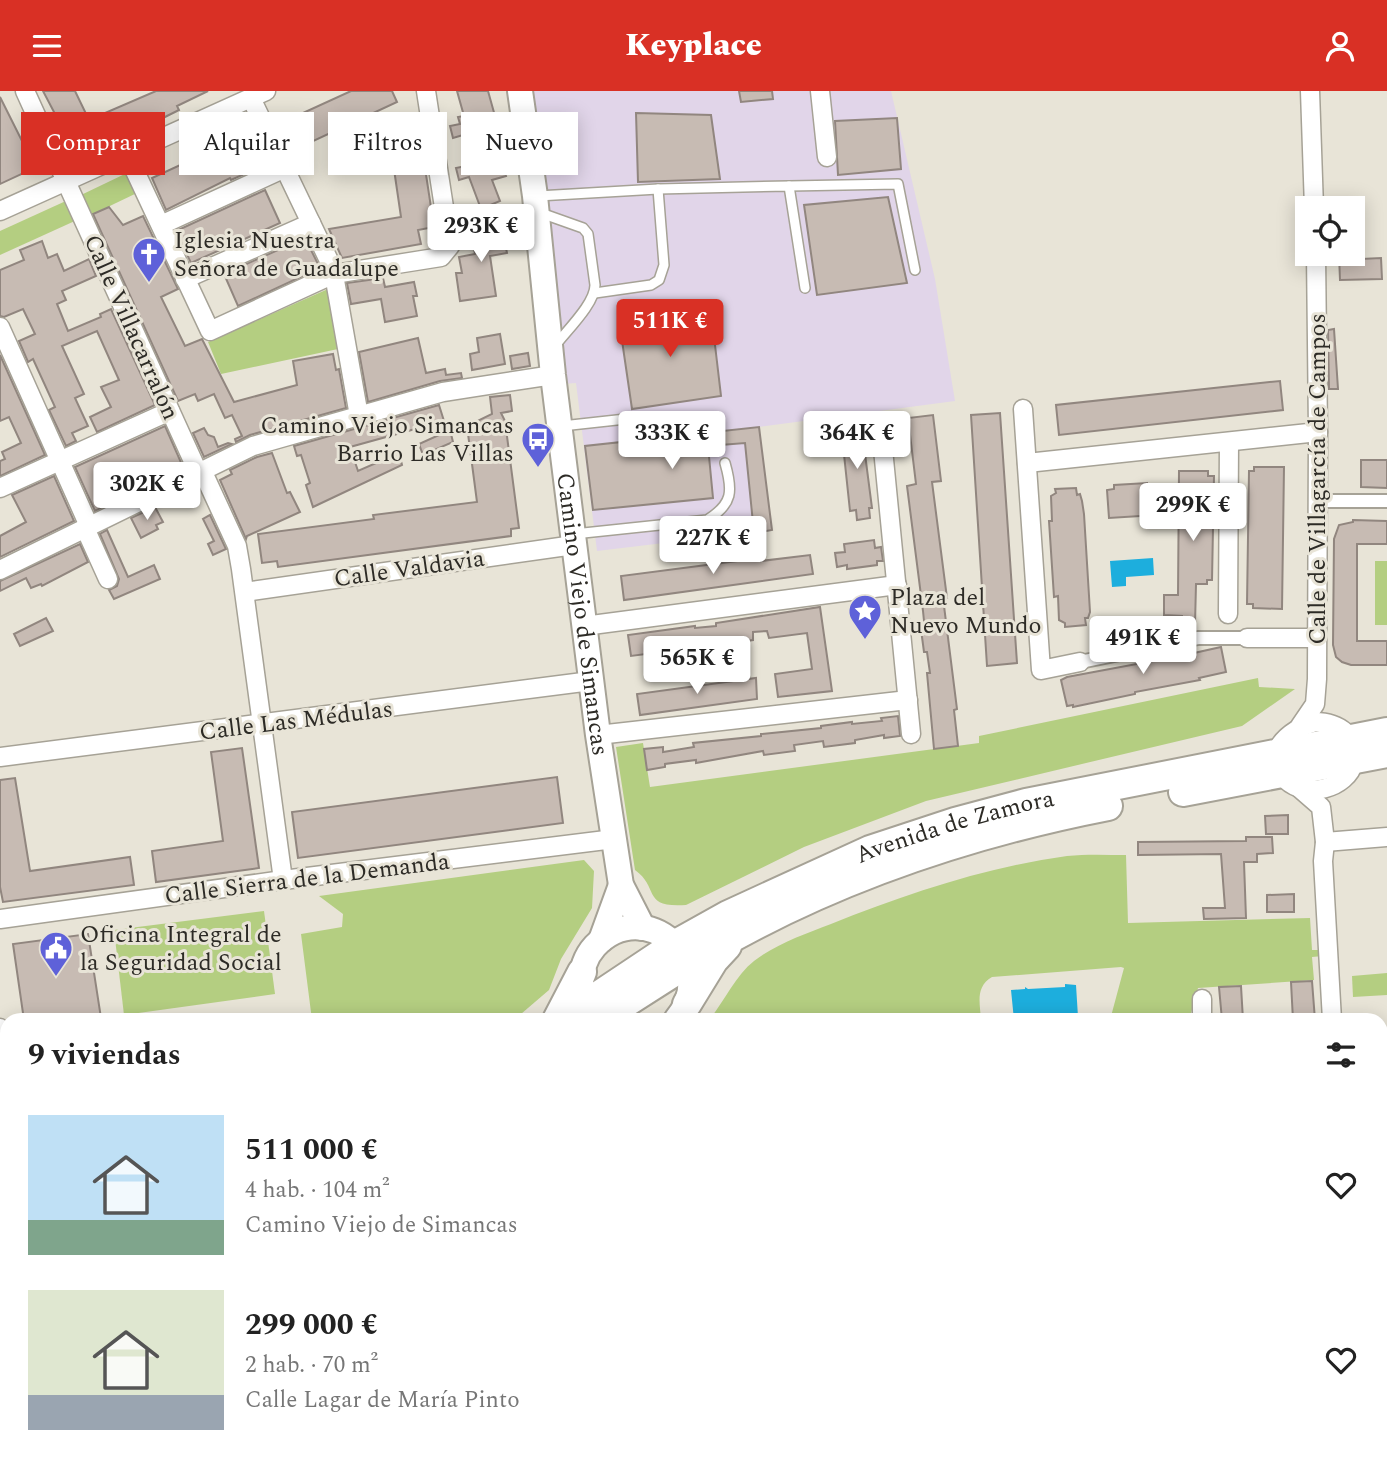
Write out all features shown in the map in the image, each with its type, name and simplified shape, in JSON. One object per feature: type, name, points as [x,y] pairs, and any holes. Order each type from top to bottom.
[{"type":"highway","name":"Avenida de Zamora","points":[[681,953],[735,936],[825,893],[969,839],[1088,810],[1285,771],[1346,740],[1387,731]]},
{"type":"highway","name":"Avenida de Zamora","points":[[1346,740],[1387,753]]},
{"type":"highway","name":"Avenida de Zamora","points":[[596,1013],[741,908],[870,850],[1026,803],[1285,771]]},
{"type":"highway","points":[[681,1012],[714,960],[735,936]]},
{"type":"highway","points":[[562,1013],[582,972]]},
{"type":"main road","name":"Camino Viejo de Simancas","points":[[520,91],[536,203],[553,375],[598,734],[621,885],[643,928]]},
{"type":"main road","name":"Camino Viejo de Simancas","points":[[582,972],[591,950],[601,940],[621,885]]},
{"type":"main road","points":[[601,940],[622,929],[643,928],[665,936],[681,953],[691,985],[681,1012]]},
{"type":"main road","points":[[582,972],[582,993],[592,1013]]},
{"type":"street","name":"Calle Villacarralón","points":[[25,91],[170,411],[237,546],[283,880]]},
{"type":"street","points":[[137,175],[209,331],[334,274],[441,257],[450,246],[426,91]]},
{"type":"street","points":[[820,91],[827,157]]},
{"type":"street","points":[[1310,91],[1314,196]]},
{"type":"street","points":[[165,137],[258,94],[265,112]]},
{"type":"street","points":[[0,211],[80,175]]},
{"type":"street","points":[[161,226],[270,175]]},
{"type":"street","points":[[288,175],[334,274],[359,416]]},
{"type":"street","points":[[185,279],[311,223]]},
{"type":"street","name":"Calle de Villagarcía de Campos","points":[[1315,704],[1318,501],[1316,266]]},
{"type":"street","points":[[0,327],[60,461],[108,579]]},
{"type":"street","points":[[0,570],[253,446],[443,392],[553,375]]},
{"type":"street","points":[[1023,409],[1041,670],[1198,638],[1317,638]]},
{"type":"street","points":[[0,488],[170,411]]},
{"type":"street","points":[[1027,463],[1318,432]]},
{"type":"street","points":[[882,439],[911,734]]},
{"type":"street","points":[[1228,614],[1229,442]]},
{"type":"street","points":[[1318,501],[1387,501]]},
{"type":"street","name":"Calle Valdavia","points":[[245,592],[573,539]]},
{"type":"street","points":[[584,627],[897,585]]},
{"type":"street","name":"Calle Las Médulas","points":[[0,757],[591,681]]},
{"type":"street","points":[[598,734],[908,700]]},
{"type":"street","points":[[1285,771],[1318,790],[1344,778],[1351,769],[1346,740],[1315,704],[1300,726],[1286,737],[1285,771],[1321,807]]},
{"type":"street","points":[[1300,726],[1315,722],[1346,740]]},
{"type":"street","points":[[1329,787],[1321,807],[1325,842],[1323,861],[1332,1013]]},
{"type":"street","points":[[1325,842],[1387,838]]},
{"type":"street","name":"Calle Sierra de la Demanda","points":[[0,919],[283,880],[614,839]]},
{"type":"street","points":[[1202,999],[1202,1013]]},
{"type":"lane","points":[[536,203],[658,189],[898,184],[915,270]]},
{"type":"lane","points":[[789,186],[805,288]]},
{"type":"lane","points":[[595,293],[651,285],[659,280],[664,265],[658,189]]},
{"type":"lane","points":[[536,203],[583,228],[588,234],[595,293],[551,351]]},
{"type":"lane","points":[[560,426],[644,417]]},
{"type":"lane","points":[[573,539],[707,520],[721,511],[729,497],[731,484],[725,463]]},
{"type":"shaded area","points":[[529,91],[891,91],[935,279],[955,401],[759,427],[772,530],[597,551],[576,383],[562,384],[538,175],[578,175],[578,112],[531,112]]},
{"type":"green space","points":[[123,175],[130,175],[139,192],[91,215],[81,195]]},
{"type":"green space","points":[[68,200],[77,220],[0,255],[0,231]]},
{"type":"green space","points":[[328,289],[338,349],[221,374],[208,342]]},
{"type":"green space","points":[[1375,561],[1387,561],[1387,625],[1375,625]]},
{"type":"green space","points":[[1258,678],[1259,687],[1295,689],[1242,726],[926,801],[804,847],[686,905],[672,905],[657,900],[643,877],[635,870],[616,747],[643,743],[650,787],[979,743],[979,736]]},
{"type":"green space","points":[[1089,855],[1126,855],[1128,923],[1310,918],[1312,950],[1323,950],[1323,956],[1312,957],[1314,980],[1198,988],[1191,1013],[1112,1013],[1124,968],[1121,967],[992,977],[981,991],[981,1013],[714,1013],[741,974],[754,961],[781,944],[859,913],[977,874],[1037,861]]},
{"type":"green space","points":[[584,860],[594,871],[592,908],[561,959],[549,990],[522,1013],[311,1013],[301,934],[342,927],[343,914],[319,896]]},
{"type":"green space","points":[[264,911],[275,994],[124,1013],[114,930]]},
{"type":"green space","points":[[1387,973],[1387,995],[1353,997],[1352,976]]},
{"type":"water","points":[[1153,558],[1154,575],[1126,577],[1126,586],[1112,587],[1110,561]]},
{"type":"water","points":[[1065,984],[1076,985],[1078,1013],[1013,1013],[1011,990],[1025,987],[1065,987]]},
{"type":"building","points":[[43,91],[75,91],[85,112],[54,112]]},
{"type":"building","points":[[156,91],[208,91],[177,106],[179,110],[165,117],[165,112],[107,112]]},
{"type":"building","points":[[351,91],[392,91],[397,102],[376,112],[328,112],[328,134],[314,141],[314,112],[305,112]]},
{"type":"building","points":[[457,91],[488,91],[494,112],[463,112]]},
{"type":"building","points":[[739,91],[772,91],[773,99],[741,102]]},
{"type":"building","points":[[0,97],[21,139],[21,174],[0,184]]},
{"type":"building","points":[[636,113],[711,115],[720,179],[638,182]]},
{"type":"building","points":[[461,116],[461,136],[453,138],[450,126],[460,124],[458,117]]},
{"type":"building","points":[[897,118],[901,169],[838,175],[835,121]]},
{"type":"building","points":[[179,166],[179,175],[242,175],[231,180],[230,178],[166,210],[152,178],[165,175],[165,172]]},
{"type":"building","points":[[461,167],[461,175],[506,175],[492,180],[500,201],[481,209],[469,177],[459,180],[456,168]]},
{"type":"building","points":[[395,175],[426,175],[434,227],[418,230],[421,244],[342,258],[329,229],[401,217]]},
{"type":"building","points":[[265,190],[280,223],[191,263],[176,231]]},
{"type":"building","points":[[888,197],[907,283],[817,295],[804,205]]},
{"type":"building","points":[[109,207],[123,225],[143,216],[178,289],[161,297],[185,346],[202,339],[234,402],[297,385],[293,361],[333,354],[336,370],[339,369],[346,408],[250,435],[236,442],[235,439],[242,436],[232,415],[225,418],[214,394],[198,401],[195,394],[178,401],[93,214]]},
{"type":"building","points":[[501,223],[507,253],[490,256],[496,296],[460,301],[456,273],[462,273],[459,257],[475,254],[471,229]]},
{"type":"building","points":[[305,238],[320,268],[238,306],[224,274]]},
{"type":"building","points":[[42,241],[48,258],[57,254],[64,271],[89,259],[96,276],[62,291],[66,300],[57,304],[68,331],[101,317],[100,314],[111,309],[155,405],[97,432],[90,417],[111,407],[101,387],[119,380],[97,331],[62,346],[84,394],[75,398],[88,426],[72,433],[76,441],[66,446],[49,410],[55,407],[33,359],[28,362],[19,341],[35,334],[23,309],[4,317],[0,316],[0,270],[24,260],[20,250]]},
{"type":"building","points":[[1381,258],[1382,279],[1340,280],[1339,266],[1365,266],[1365,259]]},
{"type":"building","points":[[383,278],[385,287],[414,282],[417,296],[413,296],[417,316],[385,322],[381,299],[351,304],[347,283]]},
{"type":"building","points":[[711,311],[721,396],[632,409],[619,320]]},
{"type":"building","points":[[1334,329],[1338,389],[1329,389],[1328,330]]},
{"type":"building","points":[[500,334],[505,364],[472,370],[470,354],[479,352],[477,338]]},
{"type":"building","points":[[418,338],[426,373],[445,369],[446,375],[461,373],[462,378],[440,381],[368,402],[359,352]]},
{"type":"building","points":[[528,353],[530,366],[512,369],[510,356]]},
{"type":"building","points":[[0,355],[45,455],[0,476],[0,461],[5,459],[2,452],[21,443],[9,417],[0,421]]},
{"type":"building","points":[[1280,381],[1283,410],[1059,435],[1056,405]]},
{"type":"building","points":[[510,395],[512,411],[501,413],[505,421],[519,528],[511,529],[511,536],[278,567],[277,561],[262,563],[258,534],[374,519],[373,515],[477,502],[467,426],[492,414],[490,397]]},
{"type":"building","points":[[439,405],[444,421],[350,447],[358,471],[399,453],[402,465],[313,507],[306,485],[310,483],[301,455],[297,456],[294,446]]},
{"type":"building","points":[[1000,413],[1017,663],[987,666],[971,415]]},
{"type":"building","points":[[933,415],[941,481],[932,482],[947,598],[943,598],[957,709],[954,710],[958,746],[934,749],[927,673],[930,673],[920,622],[924,621],[907,486],[916,484],[908,418]]},
{"type":"building","points":[[861,423],[872,508],[869,508],[870,518],[857,520],[856,510],[850,511],[841,426]]},
{"type":"building","points":[[165,426],[183,467],[130,494],[119,471],[98,482],[108,504],[95,511],[75,467]]},
{"type":"building","points":[[759,427],[772,530],[754,533],[745,443],[708,446],[713,498],[593,510],[585,446]]},
{"type":"building","points":[[204,428],[208,435],[214,437],[218,447],[232,444],[204,457],[193,433]]},
{"type":"building","points":[[450,430],[453,442],[423,455],[419,444]]},
{"type":"building","points":[[272,453],[287,493],[290,492],[300,512],[247,536],[246,539],[220,480],[232,474],[230,470]]},
{"type":"building","points":[[1361,460],[1387,460],[1387,488],[1361,487]]},
{"type":"building","points":[[1254,467],[1284,467],[1282,609],[1253,608],[1253,604],[1247,604],[1249,471],[1254,471]]},
{"type":"building","points":[[1179,471],[1208,471],[1208,476],[1214,476],[1212,580],[1207,580],[1207,584],[1196,584],[1195,625],[1182,624],[1182,616],[1164,615],[1164,595],[1178,595]]},
{"type":"building","points":[[54,476],[74,521],[0,557],[0,536],[26,522],[12,495]]},
{"type":"building","points":[[1147,483],[1147,487],[1154,487],[1156,515],[1109,518],[1107,490],[1114,489],[1114,485]]},
{"type":"building","points":[[1076,488],[1084,514],[1090,612],[1088,618],[1085,618],[1086,625],[1065,627],[1065,623],[1059,620],[1058,596],[1054,597],[1049,521],[1052,521],[1051,496],[1056,493],[1055,489]]},
{"type":"building","points":[[155,507],[163,522],[156,525],[158,529],[141,538],[131,518]]},
{"type":"building","points":[[210,515],[226,549],[213,555],[208,544],[214,541],[203,519]]},
{"type":"building","points":[[1353,520],[1387,521],[1387,544],[1357,544],[1357,641],[1387,641],[1387,665],[1351,665],[1342,662],[1336,657],[1333,645],[1334,539],[1339,525]]},
{"type":"building","points":[[107,530],[128,577],[154,565],[160,579],[114,599],[109,590],[117,586],[119,579],[100,534]]},
{"type":"building","points":[[874,540],[875,548],[881,547],[883,561],[877,561],[877,565],[847,569],[847,565],[837,567],[835,553],[845,552],[844,544]]},
{"type":"building","points":[[80,544],[88,562],[42,586],[41,584],[31,588],[26,578],[0,591],[0,581]]},
{"type":"building","points":[[810,555],[813,574],[624,600],[621,576],[761,558],[761,561]]},
{"type":"building","points":[[820,607],[832,691],[778,697],[775,674],[812,669],[807,633],[769,638],[767,631],[753,632],[753,640],[631,656],[628,635],[695,626],[716,626],[716,623]]},
{"type":"building","points":[[46,618],[53,631],[20,646],[14,634]]},
{"type":"building","points":[[1221,647],[1226,672],[1135,694],[1067,706],[1061,680],[1067,677],[1153,661],[1152,657],[1164,654],[1193,649],[1194,653]]},
{"type":"building","points":[[756,678],[757,699],[640,715],[637,694]]},
{"type":"building","points":[[898,716],[900,736],[884,738],[884,735],[855,740],[855,743],[824,747],[823,741],[794,745],[795,751],[764,755],[763,751],[696,763],[696,760],[665,764],[665,767],[647,770],[644,749],[663,747],[663,752],[694,747],[693,743],[852,722],[882,721],[881,718]]},
{"type":"building","points":[[242,748],[259,868],[156,882],[152,851],[223,841],[211,752]]},
{"type":"building","points":[[557,777],[563,823],[298,858],[292,812]]},
{"type":"building","points":[[15,778],[30,871],[130,857],[134,885],[3,902],[0,887],[0,780]]},
{"type":"building","points":[[1288,815],[1288,834],[1266,834],[1265,816]]},
{"type":"building","points":[[1246,837],[1272,837],[1273,853],[1257,854],[1257,862],[1244,862],[1246,918],[1204,919],[1203,908],[1225,908],[1221,854],[1138,855],[1138,842],[1246,841]]},
{"type":"building","points":[[1294,894],[1294,912],[1267,912],[1267,895]]},
{"type":"building","name":"Oficina Integral de la Seguridad Social","points":[[88,934],[100,1013],[23,1013],[13,944]]},
{"type":"building","points":[[1312,981],[1314,1013],[1293,1013],[1291,982]]},
{"type":"building","points":[[1241,986],[1243,1013],[1221,1013],[1219,987]]},
{"type":"place","name":"Iglesia Nuestra Señora de Guadalupe","points":[[149,284]]},
{"type":"place","name":"Camino Viejo Simancas Barrio Las Villas","points":[[538,469]]},
{"type":"place","name":"Plaza del Nuevo Mundo","points":[[865,641]]},
{"type":"place","name":"Oficina Integral de la Seguridad Social","points":[[56,978]]}]
